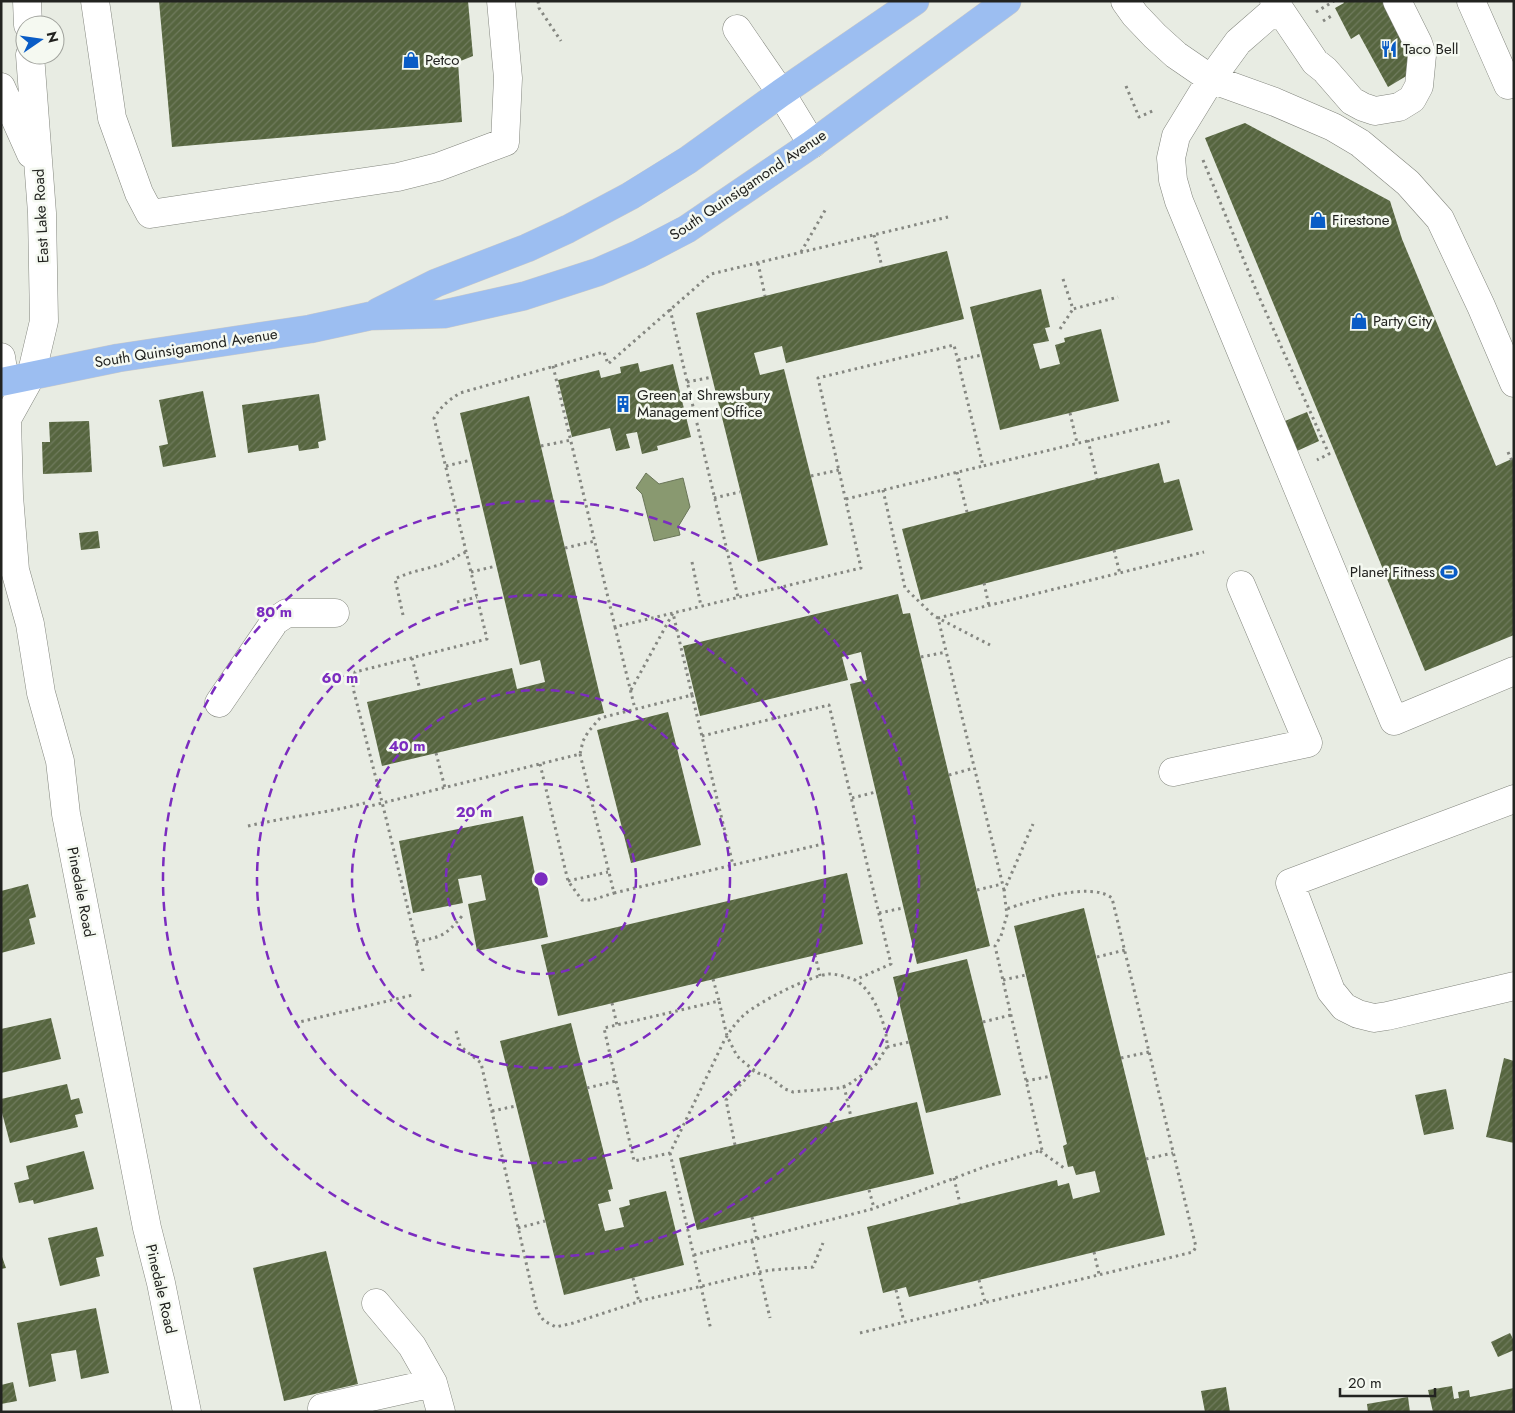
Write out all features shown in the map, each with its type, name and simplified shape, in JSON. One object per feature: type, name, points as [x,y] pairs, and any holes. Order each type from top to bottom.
[{"type":"main road","name":"South Quinsigamond Avenue","points":[[370,316],[436,283],[527,248],[568,229],[630,196],[688,160],[781,92],[915,1]]},
{"type":"main road","name":"South Quinsigamond Avenue","points":[[2,374],[31,376],[118,358],[273,335],[370,316],[444,314],[524,296],[598,272],[639,254],[687,229],[812,144],[1008,1]]},
{"type":"street","points":[[27,1],[28,15]]},
{"type":"street","points":[[95,1],[112,118],[139,193],[150,214],[398,177],[438,167],[505,142],[508,78],[501,1]]},
{"type":"street","points":[[1125,1],[1135,16],[1155,36],[1176,55],[1211,79],[1275,102],[1333,127],[1360,143],[1408,183],[1440,219],[1482,306],[1514,383]]},
{"type":"street","points":[[1397,1],[1418,42],[1422,55],[1419,86],[1412,99],[1399,107],[1375,111],[1352,101],[1325,70],[1314,62],[1275,5],[1238,42],[1211,79],[1176,136],[1172,158],[1173,180],[1179,202],[1394,721],[1514,671]]},
{"type":"street","points":[[1471,1],[1512,88]]},
{"type":"street","points":[[737,29],[781,92],[812,144]]},
{"type":"street","name":"East Lake Road","points":[[31,65],[42,213],[44,320],[31,376]]},
{"type":"street","points":[[1,87],[39,171]]},
{"type":"street","name":"Pinedale Road","points":[[31,376],[7,419],[15,570],[30,624],[42,693],[60,761],[69,830],[147,1228],[167,1311],[187,1412]]},
{"type":"street","points":[[1173,772],[1308,743],[1241,585]]},
{"type":"street","points":[[219,703],[275,620],[287,613],[336,613]]},
{"type":"street","points":[[1514,798],[1290,883],[1331,991],[1344,1007],[1358,1014],[1374,1018],[1387,1016],[1514,986]]},
{"type":"street","points":[[376,1303],[412,1346],[433,1383],[442,1412]]},
{"type":"street","points":[[322,1408],[433,1383]]},
{"type":"path","points":[[538,1],[539,8],[560,41]]},
{"type":"path","points":[[1313,14],[1334,1]]},
{"type":"path","points":[[1126,86],[1139,117],[1159,108]]},
{"type":"path","points":[[1203,159],[1256,290],[1329,454]]},
{"type":"path","points":[[801,252],[827,207]]},
{"type":"path","points":[[423,971],[353,688],[356,672],[487,639],[434,418],[439,410],[446,401],[460,393],[604,352],[608,364],[711,274],[948,217]]},
{"type":"path","points":[[874,235],[882,267]]},
{"type":"path","points":[[758,263],[765,296]]},
{"type":"path","points":[[1063,279],[1073,309]]},
{"type":"path","points":[[1060,329],[1073,309],[1118,297]]},
{"type":"path","points":[[670,309],[738,597]]},
{"type":"path","points":[[616,627],[861,568],[818,378],[954,345],[983,466]]},
{"type":"path","points":[[958,360],[982,355]]},
{"type":"path","points":[[553,366],[635,710]]},
{"type":"path","points":[[687,382],[712,376]]},
{"type":"path","points":[[1070,413],[1077,443]]},
{"type":"path","points":[[846,499],[1171,421]]},
{"type":"path","points":[[541,446],[571,440]]},
{"type":"path","points":[[1088,440],[1097,479]]},
{"type":"path","points":[[1508,452],[1512,461],[1514,460]]},
{"type":"path","points":[[446,466],[472,460]]},
{"type":"path","points":[[811,476],[839,470]]},
{"type":"path","points":[[957,472],[967,512]]},
{"type":"path","points":[[883,490],[905,588],[938,618],[990,645]]},
{"type":"path","points":[[714,498],[740,492]]},
{"type":"path","points":[[565,548],[595,542]]},
{"type":"path","points":[[1114,550],[1120,574]]},
{"type":"path","points":[[403,615],[395,578],[406,573],[450,561],[466,552]]},
{"type":"path","points":[[938,618],[1204,552]]},
{"type":"path","points":[[692,562],[701,606]]},
{"type":"path","points":[[471,572],[496,566]]},
{"type":"path","points":[[984,583],[989,606]]},
{"type":"path","points":[[457,602],[477,597]]},
{"type":"path","points":[[631,690],[672,613]]},
{"type":"path","points":[[672,613],[733,865]]},
{"type":"path","points":[[938,618],[1004,891],[1007,915],[1001,936],[995,946],[1042,1150],[1040,1150]]},
{"type":"path","points":[[921,658],[946,652]]},
{"type":"path","points":[[412,658],[420,690]]},
{"type":"path","points":[[614,893],[580,754],[588,732],[600,718],[692,696]]},
{"type":"path","points":[[702,736],[829,705],[891,964],[855,980]]},
{"type":"path","points":[[436,753],[445,788]]},
{"type":"path","points":[[248,826],[288,817],[296,818],[382,803],[580,754]]},
{"type":"path","points":[[540,764],[568,881],[582,900],[592,900],[614,893],[827,843]]},
{"type":"path","points":[[949,775],[974,768]]},
{"type":"path","points":[[852,798],[876,792]]},
{"type":"path","points":[[1004,891],[1033,824]]},
{"type":"path","points":[[568,881],[608,872]]},
{"type":"path","points":[[977,890],[1002,884]]},
{"type":"path","points":[[860,1333],[1193,1252],[1196,1247],[1112,898],[1106,893],[1057,894],[1006,909]]},
{"type":"path","points":[[879,913],[903,908]]},
{"type":"path","points":[[416,942],[440,937],[448,932],[462,916]]},
{"type":"path","points":[[1097,956],[1125,950]]},
{"type":"path","points":[[815,955],[820,976]]},
{"type":"path","points":[[711,1330],[670,1153],[727,1036],[734,1025],[753,1008],[809,978],[830,974],[843,976],[860,983],[877,1008],[884,1026],[887,1047],[875,1066],[848,1086],[793,1092],[784,1089],[768,1076],[754,1070],[737,1056],[727,1036],[713,979]]},
{"type":"path","points":[[1003,980],[1026,975]]},
{"type":"path","points":[[295,1023],[413,995]]},
{"type":"path","points":[[670,1153],[634,1161],[604,1028],[718,1001]]},
{"type":"path","points":[[612,1003],[618,1025]]},
{"type":"path","points":[[983,1022],[1011,1015]]},
{"type":"path","points":[[456,1031],[460,1046],[481,1063],[537,1311],[544,1321],[556,1327],[573,1324],[639,1302],[760,1272],[813,1267],[823,1243]]},
{"type":"path","points":[[887,1047],[908,1042]]},
{"type":"path","points":[[1121,1058],[1149,1052]]},
{"type":"path","points":[[734,1145],[726,1100],[754,1070]]},
{"type":"path","points":[[1026,1081],[1051,1076]]},
{"type":"path","points":[[587,1088],[616,1081]]},
{"type":"path","points":[[844,1086],[851,1117]]},
{"type":"path","points":[[492,1111],[516,1106]]},
{"type":"path","points":[[1040,1150],[1064,1168]]},
{"type":"path","points":[[694,1255],[758,1240],[874,1208],[954,1178],[1040,1150]]},
{"type":"path","points":[[1146,1159],[1173,1153]]},
{"type":"path","points":[[954,1178],[960,1204]]},
{"type":"path","points":[[869,1190],[874,1208]]},
{"type":"path","points":[[752,1217],[758,1240]]},
{"type":"path","points":[[518,1228],[545,1222]]},
{"type":"path","points":[[752,1241],[770,1318]]},
{"type":"path","points":[[1094,1252],[1099,1274]]},
{"type":"path","points":[[633,1278],[639,1302]]},
{"type":"path","points":[[979,1280],[985,1302]]},
{"type":"path","points":[[896,1290],[904,1322]]},
{"type":"shaded area","points":[[646,473],[659,484],[683,478],[690,507],[678,527],[680,535],[654,541],[642,494],[636,488]]},
{"type":"building","points":[[159,1],[468,1],[473,56],[458,62],[462,122],[172,147]]},
{"type":"building","points":[[1343,1],[1390,1],[1412,58],[1407,60],[1413,72],[1388,87],[1359,34],[1351,39],[1335,8],[1344,3]]},
{"type":"building","points":[[1245,123],[1390,201],[1402,239],[1496,466],[1514,458],[1514,635],[1425,671],[1205,138]]},
{"type":"building","points":[[947,251],[964,319],[786,363],[782,346],[754,353],[760,375],[784,369],[828,545],[758,562],[696,313]]},
{"type":"building","points":[[1041,289],[1050,327],[1045,328],[1049,341],[1033,344],[1040,369],[1060,364],[1055,345],[1065,342],[1064,338],[1101,329],[1119,401],[1000,430],[970,307]]},
{"type":"building","name":"Green at Shrewsbury Management Office","points":[[638,363],[640,372],[673,364],[691,437],[657,446],[658,450],[642,454],[637,432],[626,434],[630,448],[616,451],[610,428],[572,437],[558,380],[599,370],[601,378],[621,373],[620,367]]},
{"type":"building","points":[[203,391],[216,457],[163,467],[159,446],[168,444],[159,400]]},
{"type":"building","points":[[319,394],[326,440],[318,442],[319,448],[299,451],[298,445],[248,453],[242,405]]},
{"type":"building","points":[[529,396],[604,713],[382,766],[367,702],[512,668],[517,689],[545,682],[540,660],[520,665],[460,413]]},
{"type":"building","points":[[1307,412],[1319,441],[1297,451],[1285,421]]},
{"type":"building","points":[[89,421],[92,472],[43,474],[42,442],[50,442],[49,422]]},
{"type":"building","points":[[1159,463],[1164,483],[1179,479],[1193,530],[921,600],[902,529]]},
{"type":"building","points":[[98,531],[100,548],[81,550],[79,533]]},
{"type":"building","points":[[898,594],[903,614],[910,613],[990,946],[917,964],[850,684],[867,680],[861,652],[842,657],[848,680],[700,716],[683,646]]},
{"type":"building","points":[[668,712],[701,845],[631,863],[597,730]]},
{"type":"building","points":[[523,816],[548,937],[477,951],[468,904],[486,900],[481,875],[458,879],[463,903],[413,913],[399,841]]},
{"type":"building","points":[[847,873],[863,944],[558,1016],[541,945]]},
{"type":"building","points":[[28,884],[36,917],[29,919],[35,944],[1,953],[1,891]]},
{"type":"building","points":[[1084,908],[1165,1235],[909,1297],[906,1287],[883,1293],[867,1227],[1057,1180],[1058,1186],[1069,1183],[1073,1199],[1100,1192],[1095,1171],[1076,1175],[1073,1166],[1068,1167],[1063,1146],[1067,1144],[1014,926]]},
{"type":"building","points":[[967,959],[1001,1095],[926,1113],[893,977]]},
{"type":"building","points":[[51,1018],[61,1059],[1,1073],[1,1029]]},
{"type":"building","points":[[571,1023],[613,1189],[608,1190],[611,1201],[598,1204],[605,1231],[624,1227],[619,1208],[630,1205],[629,1200],[666,1191],[684,1265],[564,1295],[500,1041]]},
{"type":"building","points":[[1504,1058],[1514,1061],[1514,1143],[1486,1137]]},
{"type":"building","points":[[67,1084],[71,1100],[79,1098],[83,1113],[75,1115],[78,1127],[10,1143],[1,1109],[1,1099]]},
{"type":"building","points":[[1446,1089],[1454,1129],[1424,1135],[1415,1095]]},
{"type":"building","points":[[917,1102],[934,1174],[697,1230],[679,1158]]},
{"type":"building","points":[[84,1151],[94,1189],[34,1204],[33,1200],[19,1203],[14,1183],[29,1179],[26,1166]]},
{"type":"building","points":[[97,1227],[104,1256],[96,1258],[100,1276],[60,1286],[48,1238]]},
{"type":"building","points":[[326,1251],[358,1384],[284,1401],[253,1268]]},
{"type":"building","points":[[1,1254],[6,1268],[1,1269]]},
{"type":"building","points":[[96,1308],[109,1373],[81,1379],[76,1350],[51,1354],[56,1381],[29,1387],[17,1323]]},
{"type":"building","points":[[1510,1333],[1514,1341],[1514,1350],[1498,1357],[1491,1342]]},
{"type":"building","points":[[13,1382],[17,1401],[1,1404],[1,1385]]},
{"type":"building","points":[[1452,1386],[1454,1399],[1459,1398],[1458,1392],[1469,1390],[1470,1397],[1514,1388],[1514,1412],[1433,1412],[1428,1390]]},
{"type":"building","points":[[1226,1387],[1230,1412],[1205,1412],[1201,1391]]},
{"type":"building","points":[[1408,1397],[1410,1412],[1368,1412],[1367,1404]]},
{"type":"place","name":"Taco Bell","points":[[1389,49]]},
{"type":"place","name":"Petco","points":[[411,60]]},
{"type":"place","name":"Firestone","points":[[1318,220]]},
{"type":"place","name":"Party City","points":[[1359,321]]},
{"type":"place","name":"Green at Shrewsbury Management Office","points":[[623,404]]},
{"type":"place","name":"Planet Fitness","points":[[1449,572]]}]
